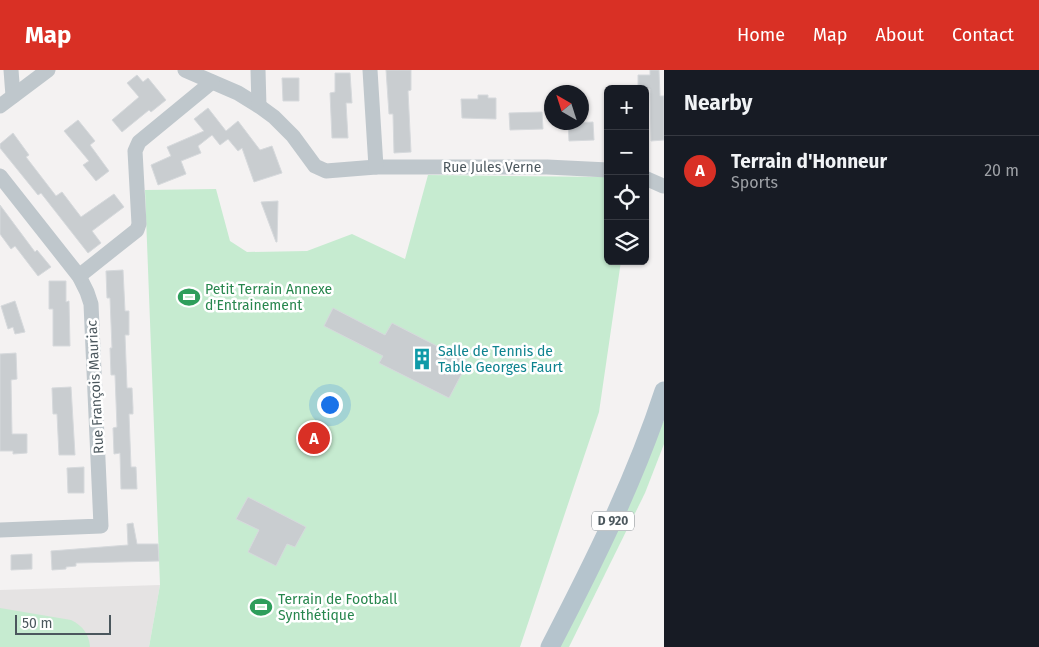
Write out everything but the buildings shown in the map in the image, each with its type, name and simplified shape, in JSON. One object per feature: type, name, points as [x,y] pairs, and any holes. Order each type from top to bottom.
[{"type":"main road","name":"D 920","points":[[550,647],[610,527],[630,482],[664,391]]},
{"type":"street","points":[[11,70],[13,96]]},
{"type":"street","points":[[0,106],[48,70]]},
{"type":"street","name":"Rue Jules Verne","points":[[185,70],[238,93],[260,106],[293,136],[320,170],[376,167],[548,167],[604,170]]},
{"type":"street","points":[[258,70],[260,106]]},
{"type":"street","points":[[370,70],[376,167]]},
{"type":"street","points":[[80,276],[137,230],[135,151],[139,142],[212,82]]},
{"type":"street","name":"Rue François Mauriac","points":[[0,176],[80,276],[88,292],[91,304],[102,526],[0,530]]},
{"type":"street","points":[[649,180],[663,186]]},
{"type":"shaded area","points":[[160,585],[149,647],[0,647],[0,590]]},
{"type":"green space","points":[[428,175],[604,177],[604,265],[620,265],[599,412],[520,647],[149,647],[160,585],[145,190],[216,189],[230,241],[247,252],[307,251],[352,234],[405,259]]},
{"type":"green space","points":[[664,420],[664,444],[645,493],[569,647],[558,647]]},
{"type":"green space","points":[[0,608],[71,620],[85,631],[90,647],[0,647]]},
{"type":"place","name":"Petit Terrain Annexe d'Entrainement","points":[[189,297]]},
{"type":"place","name":"Salle de Tennis de Table Georges Faurt","points":[[422,359]]},
{"type":"place","name":"Terrain d'Honneur","points":[[314,438]]},
{"type":"place","name":"Terrain de Football Synthétique","points":[[261,607]]}]
